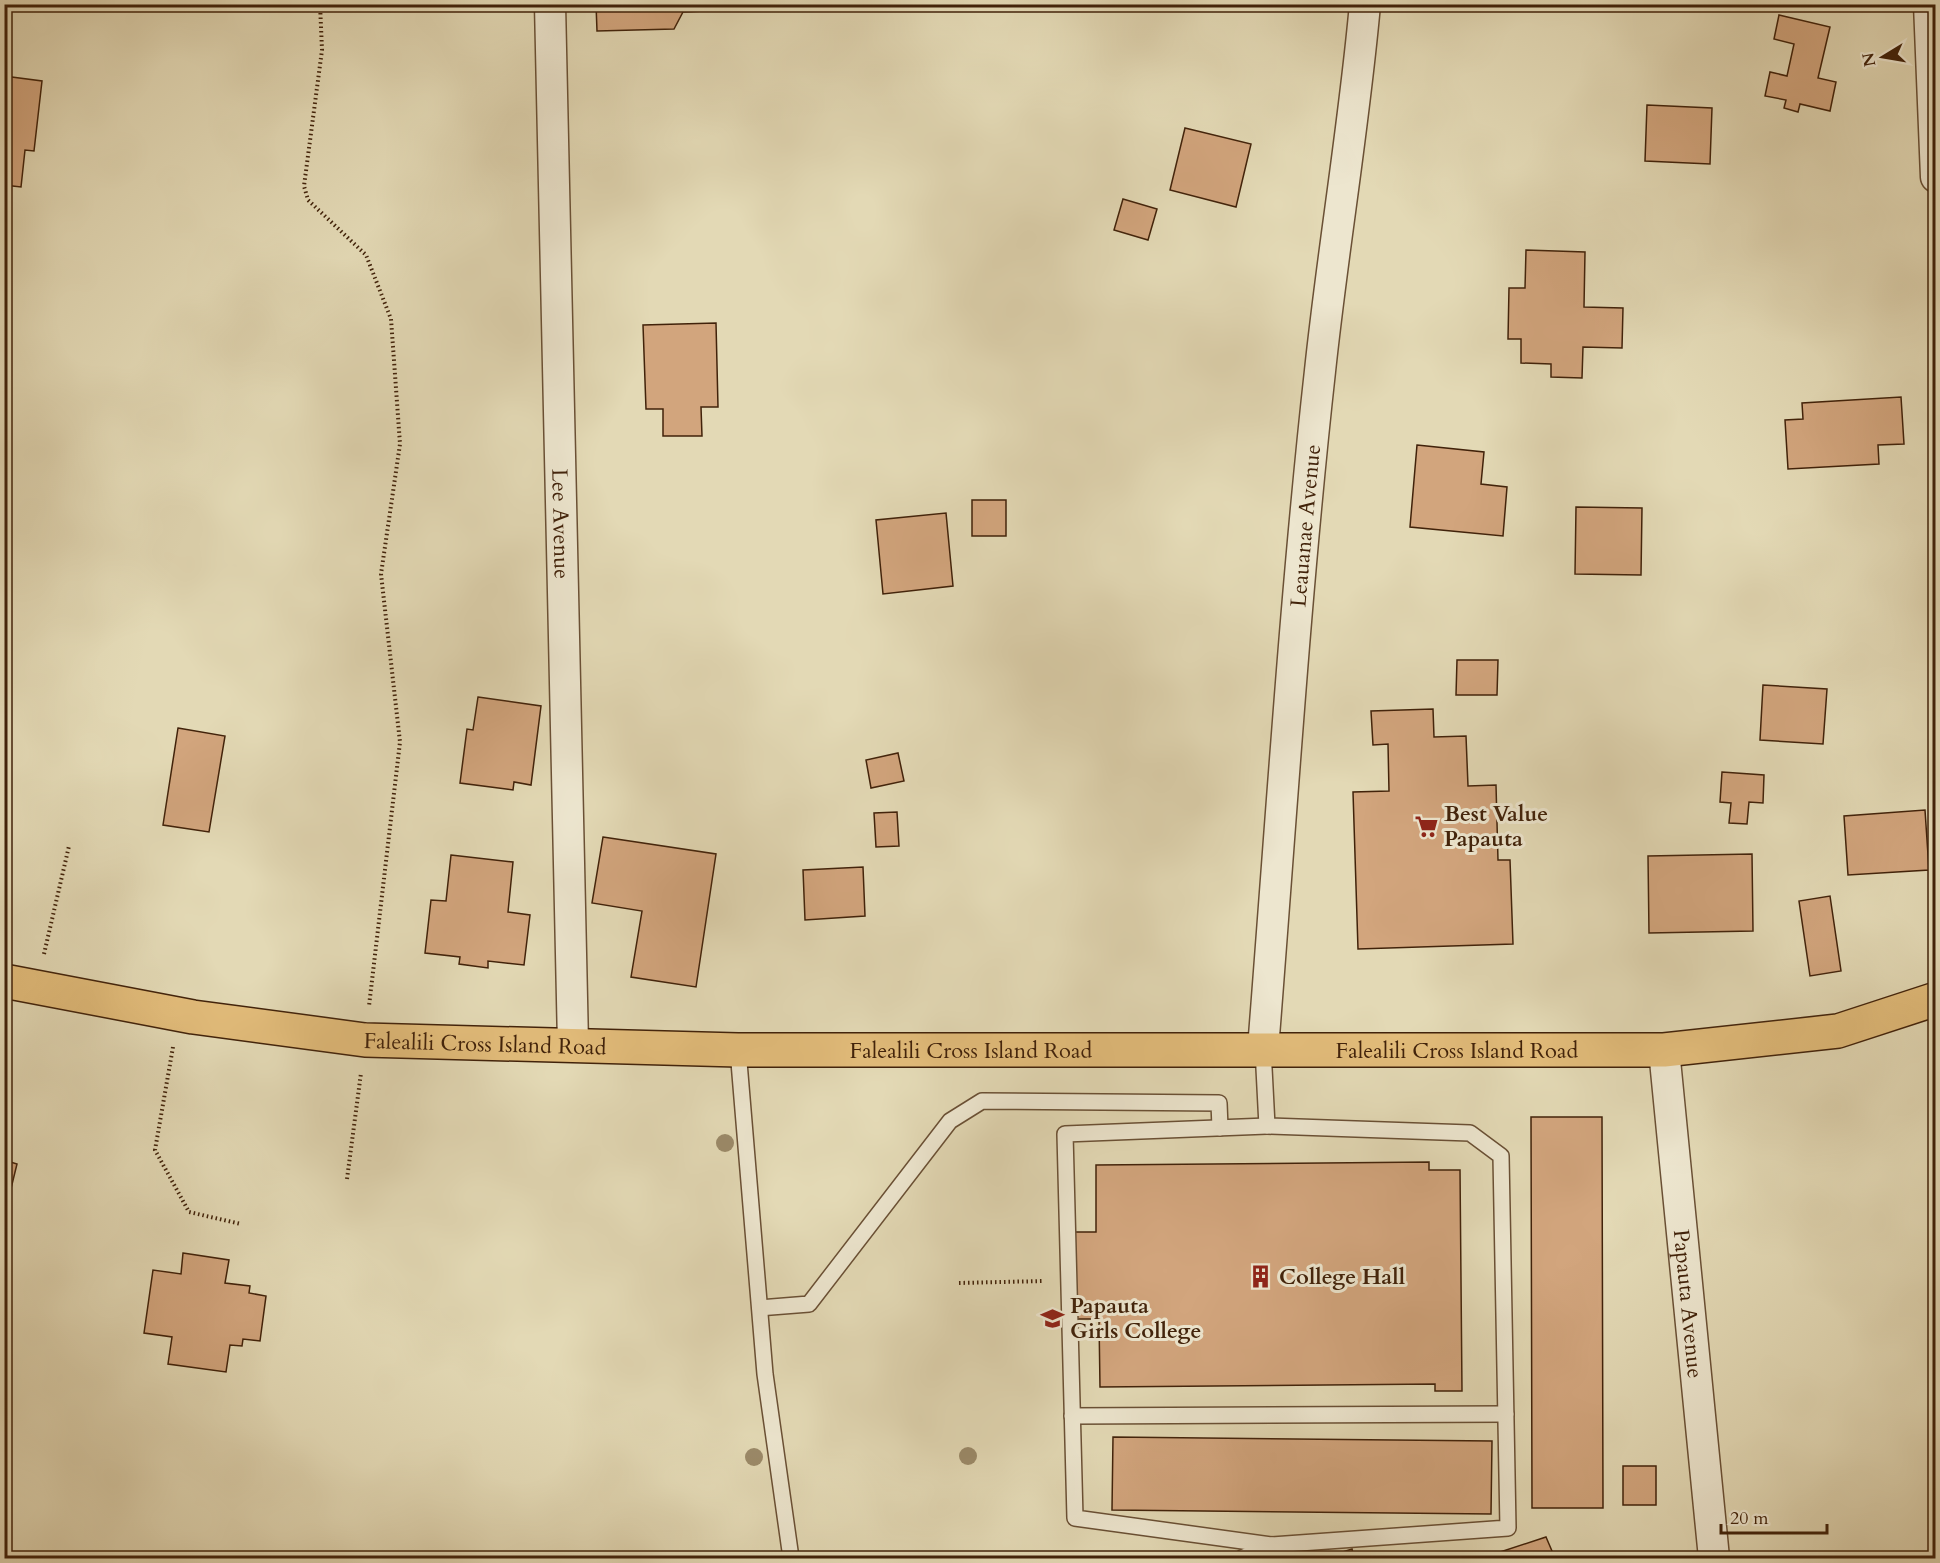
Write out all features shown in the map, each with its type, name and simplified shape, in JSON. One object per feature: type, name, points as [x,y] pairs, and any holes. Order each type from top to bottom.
[{"type":"main road","name":"Falealili Cross Island Road","points":[[4,981],[179,1014],[364,1040],[738,1050],[1664,1050],[1838,1031],[1935,999]]},
{"type":"street","name":"Lee Avenue","points":[[550,4],[573,1044]]},
{"type":"street","name":"Leauanae Avenue","points":[[1263,1049],[1298,598],[1320,369],[1358,90],[1365,4]]},
{"type":"street","points":[[1929,4],[1935,177]]},
{"type":"street","name":"Papauta Avenue","points":[[1664,1050],[1714,1558]]},
{"type":"lane","points":[[1263,1049],[1267,1126]]},
{"type":"lane","points":[[738,1050],[765,1374],[791,1558]]},
{"type":"lane","points":[[760,1308],[809,1304],[950,1121],[982,1101],[1219,1103],[1220,1128]]},
{"type":"lane","points":[[1267,1126],[1470,1133],[1502,1156],[1508,1528],[1272,1545],[1075,1518],[1065,1134],[1267,1126]]},
{"type":"lane","points":[[1072,1416],[1506,1414]]},
{"type":"lane","points":[[1242,1558],[1272,1545]]},
{"type":"path","points":[[320,4],[322,50],[304,186],[308,200],[366,255],[391,319],[400,444],[381,574],[400,742],[347,1179]]},
{"type":"path","points":[[39,988],[47,935],[69,846]]},
{"type":"path","points":[[179,1014],[155,1150],[189,1212],[242,1224]]},
{"type":"path","points":[[959,1283],[1069,1281]]},
{"type":"building","points":[[596,4],[705,4],[704,11],[683,12],[674,29],[597,31]]},
{"type":"building","points":[[1779,15],[1830,27],[1818,78],[1836,82],[1830,111],[1800,104],[1798,112],[1784,108],[1786,100],[1765,96],[1770,72],[1787,76],[1794,44],[1774,39]]},
{"type":"building","points":[[4,76],[42,81],[34,151],[25,150],[21,187],[4,185]]},
{"type":"building","points":[[1647,105],[1712,108],[1710,164],[1645,161]]},
{"type":"building","points":[[1185,128],[1251,144],[1236,207],[1170,190]]},
{"type":"building","points":[[1123,199],[1157,209],[1148,240],[1114,230]]},
{"type":"building","points":[[1526,250],[1585,252],[1584,307],[1623,308],[1622,348],[1583,347],[1582,378],[1551,377],[1551,364],[1521,363],[1521,339],[1508,339],[1509,288],[1525,288]]},
{"type":"building","points":[[716,323],[718,407],[701,407],[702,436],[663,436],[663,409],[646,409],[643,325]]},
{"type":"building","points":[[1901,397],[1904,444],[1878,445],[1879,464],[1788,469],[1785,420],[1803,419],[1802,403]]},
{"type":"building","points":[[1417,445],[1484,452],[1481,484],[1507,487],[1503,536],[1410,527]]},
{"type":"building","points":[[972,500],[1006,500],[1006,536],[972,536]]},
{"type":"building","points":[[1576,507],[1642,508],[1641,575],[1575,574]]},
{"type":"building","points":[[946,513],[953,586],[883,594],[876,520]]},
{"type":"building","points":[[1457,660],[1498,660],[1497,695],[1456,695]]},
{"type":"building","points":[[1763,685],[1827,689],[1823,744],[1760,740]]},
{"type":"building","points":[[478,697],[541,706],[531,785],[514,782],[513,790],[460,783],[467,729],[473,730]]},
{"type":"building","name":"Best Value Papauta","points":[[1433,709],[1434,737],[1466,736],[1468,786],[1496,785],[1498,860],[1510,860],[1513,944],[1358,949],[1353,792],[1389,791],[1388,744],[1373,745],[1371,711]]},
{"type":"building","points":[[178,728],[225,736],[209,832],[163,825]]},
{"type":"building","points":[[898,753],[904,781],[871,788],[866,760]]},
{"type":"building","points":[[1722,772],[1764,775],[1763,803],[1749,802],[1747,824],[1729,823],[1731,803],[1720,802]]},
{"type":"building","points":[[1925,810],[1929,870],[1848,875],[1844,816]]},
{"type":"building","points":[[897,812],[899,846],[876,847],[874,813]]},
{"type":"building","points":[[603,837],[716,854],[696,987],[631,977],[642,911],[592,903]]},
{"type":"building","points":[[1752,854],[1753,931],[1649,933],[1648,856]]},
{"type":"building","points":[[451,855],[513,862],[508,912],[530,915],[524,965],[488,961],[488,968],[459,964],[460,957],[425,953],[431,900],[446,901]]},
{"type":"building","points":[[863,867],[865,916],[805,920],[803,870]]},
{"type":"building","points":[[1830,896],[1841,971],[1810,976],[1799,901]]},
{"type":"building","points":[[1531,1117],[1602,1117],[1603,1508],[1532,1508]]},
{"type":"building","points":[[4,1160],[17,1164],[4,1217]]},
{"type":"building","name":"College Hall","points":[[1429,1162],[1429,1170],[1460,1170],[1462,1391],[1435,1391],[1435,1384],[1100,1387],[1099,1319],[1062,1319],[1062,1232],[1096,1232],[1096,1165]]},
{"type":"building","points":[[183,1253],[229,1260],[225,1283],[250,1286],[249,1293],[266,1296],[260,1341],[243,1339],[242,1346],[230,1345],[226,1372],[168,1364],[172,1337],[144,1333],[153,1270],[181,1274]]},
{"type":"building","points":[[1113,1437],[1492,1441],[1491,1514],[1112,1510]]},
{"type":"building","points":[[1623,1466],[1656,1466],[1656,1505],[1623,1505]]},
{"type":"building","points":[[1546,1537],[1555,1558],[1489,1558],[1488,1556]]},
{"type":"building","points":[[1352,1549],[1354,1558],[1324,1558]]},
{"type":"place","name":"Best Value Papauta","points":[[1426,826]]},
{"type":"place","name":"College Hall","points":[[1261,1276]]},
{"type":"place","name":"Papauta Girls College","points":[[1052,1318]]}]
